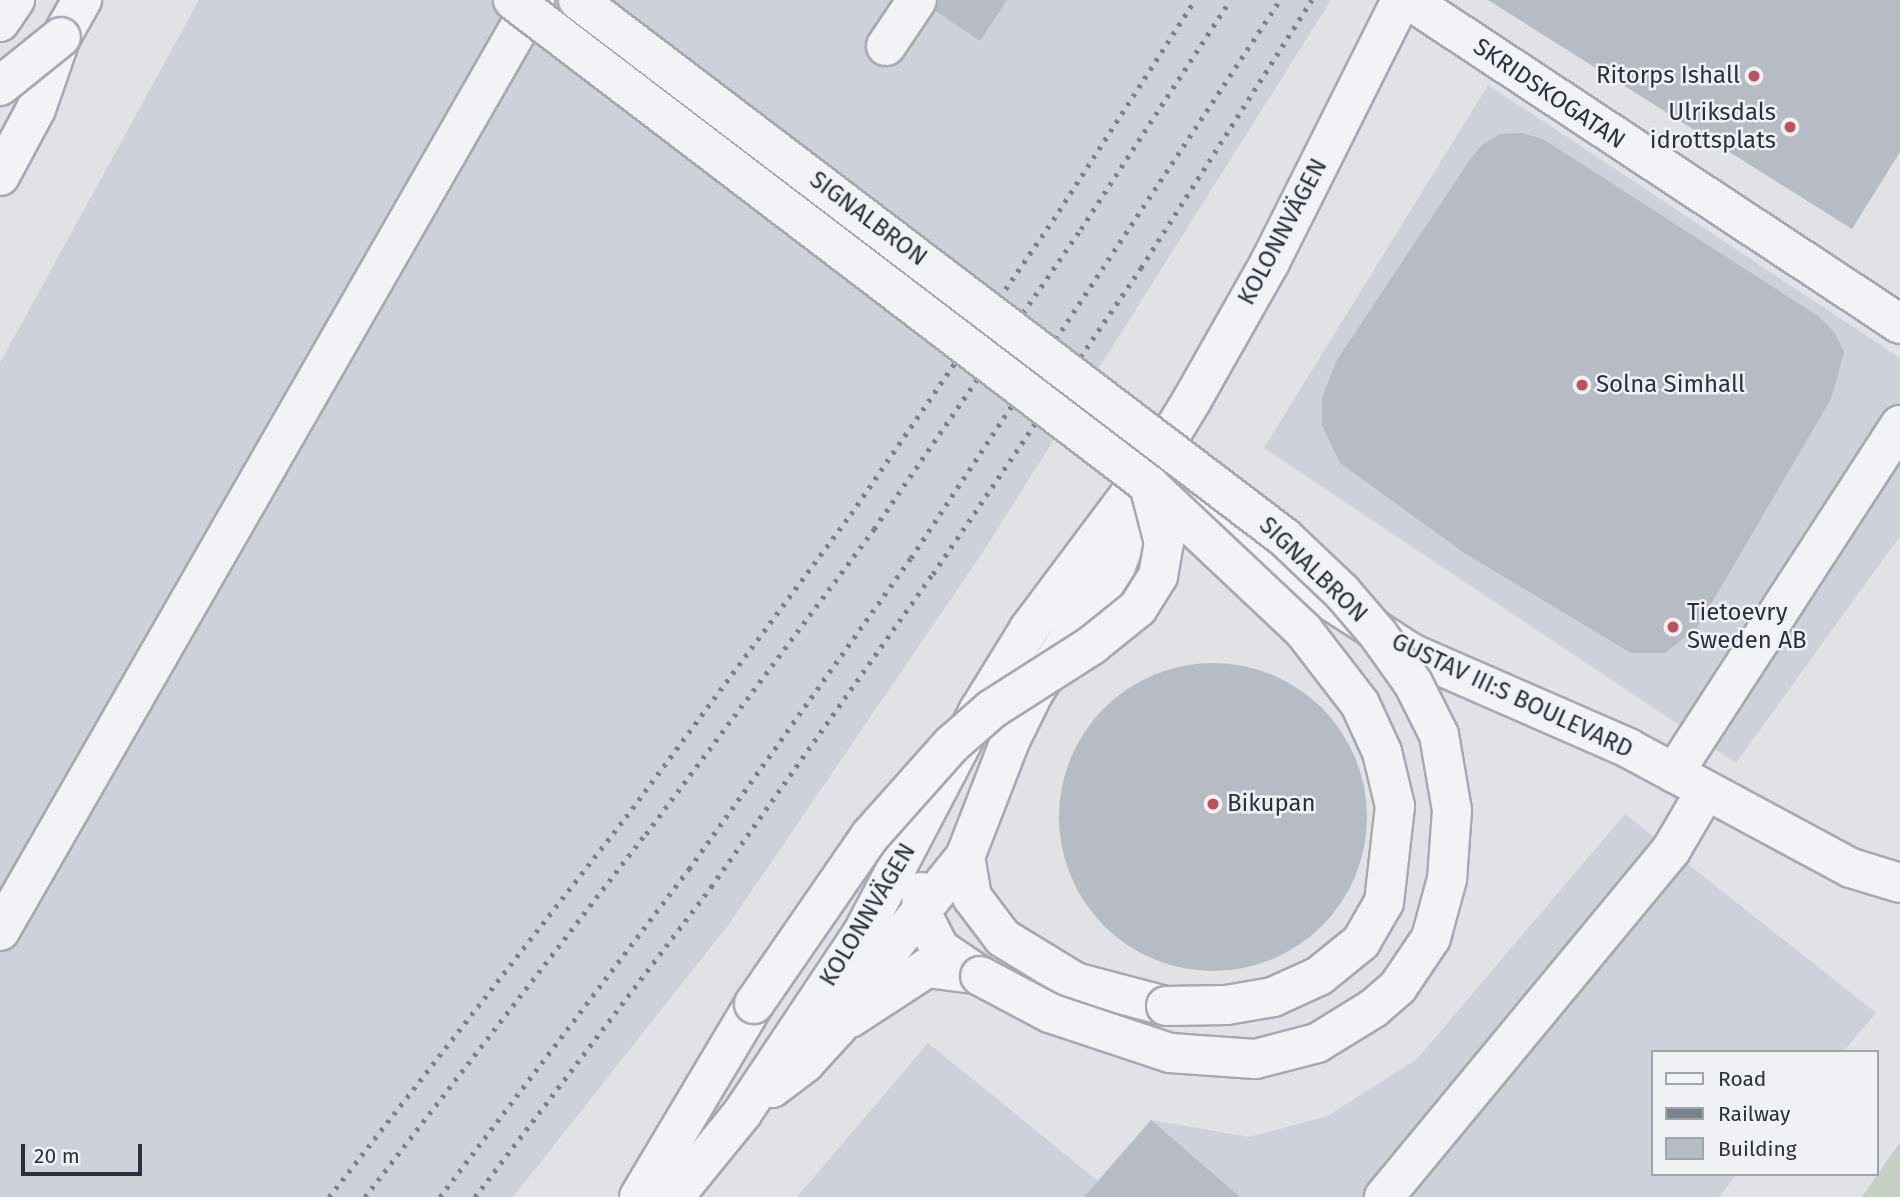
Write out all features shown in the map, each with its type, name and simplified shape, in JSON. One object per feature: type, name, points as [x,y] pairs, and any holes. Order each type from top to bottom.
[{"type":"street","points":[[0,146],[72,0]]},
{"type":"street","points":[[0,177],[36,109],[61,37],[82,0]]},
{"type":"street","name":"SIGNALBRON","points":[[513,0],[1153,472],[1303,630],[1360,704],[1382,752],[1395,806],[1384,902],[1361,942],[1319,976],[1273,997],[1227,1005],[1166,1006],[1075,982],[1003,939],[972,897],[965,857]]},
{"type":"street","points":[[0,931],[535,0]]},
{"type":"street","name":"SIGNALBRON","points":[[578,0],[1284,537],[1378,634],[1413,683],[1439,735],[1452,810],[1447,879],[1431,938],[1398,987],[1374,1008],[1317,1044],[1255,1059],[1170,1053],[1050,1013],[980,976]]},
{"type":"street","points":[[886,46],[917,0]]},
{"type":"street","name":"KOLONNVÄGEN","points":[[743,1112],[805,1063],[837,1028],[871,973],[922,914],[965,857],[1010,741],[1034,692],[1116,566],[1153,472],[1270,262],[1401,0]]},
{"type":"street","name":"SKRIDSKOGATAN","points":[[1409,0],[1900,324]]},
{"type":"street","points":[[0,86],[61,37]]},
{"type":"street","points":[[1384,1197],[1671,850],[1690,782],[1900,425]]},
{"type":"street","points":[[639,1197],[754,1004],[869,837],[952,744],[992,709],[1092,645],[1138,608],[1158,576],[1164,542],[1153,472]]},
{"type":"street","name":"KOLONNVÄGEN","points":[[674,1197],[743,1112],[886,894],[979,710],[1029,629],[1153,472]]},
{"type":"street","name":"GUSTAV III:S BOULEVARD","points":[[1153,472],[1372,631],[1450,672],[1558,716],[1690,782],[1851,868],[1900,883]]},
{"type":"street","name":"KOLONNVÄGEN","points":[[979,710],[956,796],[926,869],[922,914],[940,949],[980,976]]},
{"type":"street","name":"KOLONNVÄGEN","points":[[837,1028],[928,968],[980,976]]},
{"type":"shaded area","points":[[199,0],[1331,0],[983,552],[729,924],[513,1197],[0,1197],[0,363]]},
{"type":"shaded area","name":"Solna Simhall","points":[[1488,85],[1900,358],[1900,536],[1736,763],[1264,448]]},
{"type":"shaded area","points":[[1625,814],[1876,1013],[1845,1050],[1652,1050],[1652,1176],[1735,1176],[1719,1197],[797,1197],[928,1043],[1098,1181],[1151,1120],[1249,1137],[1328,1116],[1417,1059]]},
{"type":"green space","points":[[1900,1142],[1900,1197],[1862,1197]]},
{"type":"building","points":[[939,0],[1007,0],[980,41],[936,11]]},
{"type":"building","name":"Ulriksdals idrottsplats","points":[[1488,0],[1900,0],[1900,152],[1852,229]]},
{"type":"building","name":"Solna Simhall","points":[[1521,133],[1543,139],[1818,316],[1835,333],[1844,352],[1831,399],[1697,628],[1665,653],[1631,653],[1466,554],[1340,463],[1322,425],[1322,397],[1337,360],[1469,161],[1482,145],[1500,134]]},
{"type":"building","name":"Bikupan","points":[[1213,663],[1258,669],[1286,681],[1322,708],[1349,744],[1361,772],[1367,817],[1361,862],[1349,890],[1322,926],[1286,953],[1258,965],[1213,971],[1168,965],[1140,953],[1104,926],[1077,890],[1065,862],[1059,817],[1065,772],[1077,744],[1104,708],[1140,681],[1168,669]]},
{"type":"building","points":[[1151,1120],[1240,1197],[1084,1197]]},
{"type":"railway","points":[[329,1197],[626,817],[851,514],[1059,211],[1195,0]]},
{"type":"railway","points":[[365,1197],[646,834],[874,529],[1081,229],[1230,0]]},
{"type":"railway","points":[[440,1197],[689,869],[911,558],[1280,0]]},
{"type":"railway","points":[[475,1197],[711,887],[933,574],[1141,268],[1312,0]]},
{"type":"place","name":"Ritorps Ishall","points":[[1754,76]]},
{"type":"place","name":"Ulriksdals idrottsplats","points":[[1790,127]]},
{"type":"place","name":"Solna Simhall","points":[[1582,385]]},
{"type":"place","name":"Tietoevry Sweden AB","points":[[1673,627]]},
{"type":"place","name":"Bikupan","points":[[1213,804]]}]
